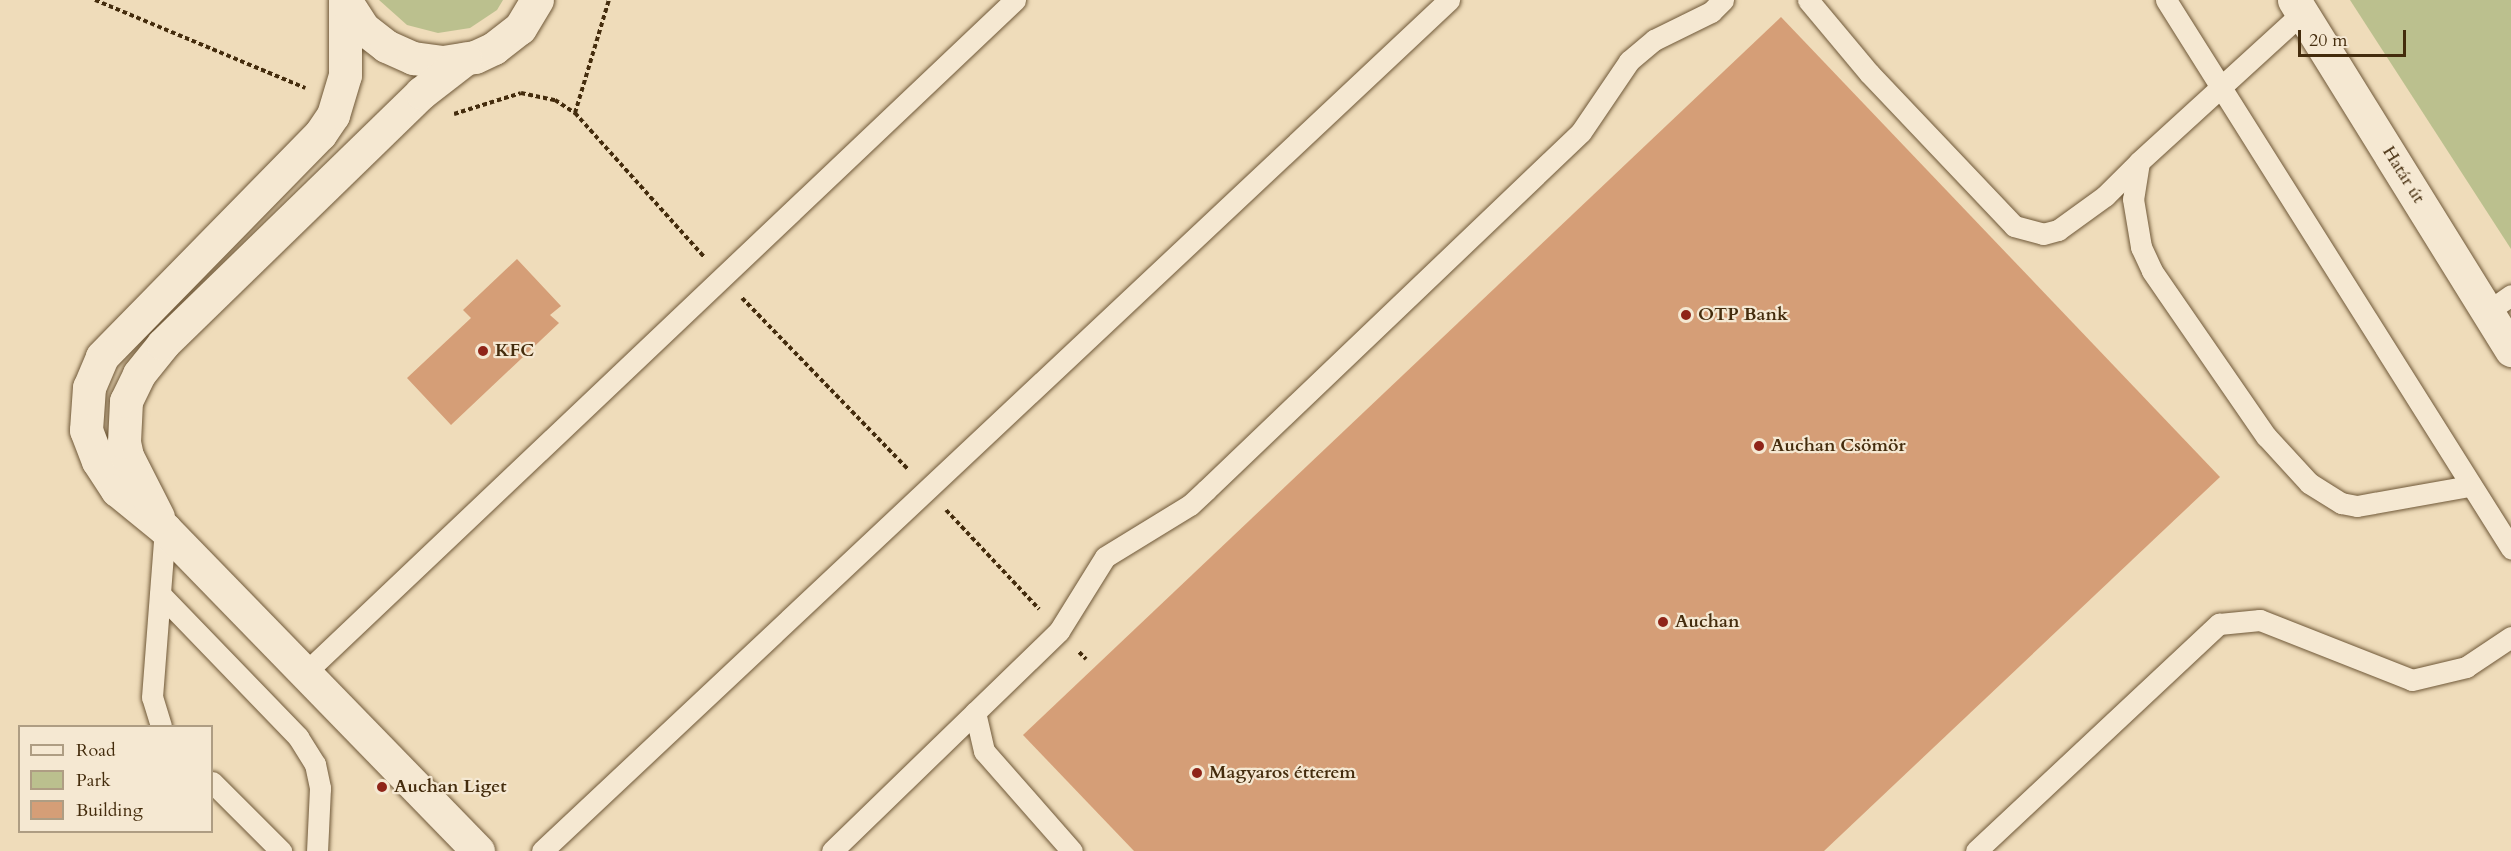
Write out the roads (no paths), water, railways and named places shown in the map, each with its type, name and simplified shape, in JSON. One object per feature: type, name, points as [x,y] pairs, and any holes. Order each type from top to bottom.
[{"type":"street","points":[[345,0],[370,35],[395,51],[432,62],[465,59],[485,52],[512,35],[537,0]]},
{"type":"street","points":[[345,0],[346,60],[338,105],[320,134],[102,357],[94,370],[85,410],[91,446],[117,490],[165,530],[306,672],[478,851]]},
{"type":"street","name":"Határ út","points":[[2298,6],[2499,304],[2511,350]]},
{"type":"street","points":[[165,530],[127,456],[124,442],[126,401],[139,374],[164,344],[420,93],[465,59]]},
{"type":"lane","points":[[306,672],[1015,0]]},
{"type":"lane","points":[[542,851],[1449,0]]},
{"type":"lane","points":[[832,851],[1059,631],[1105,557],[1190,505],[1581,132],[1629,61],[1654,40],[1711,12],[1723,0]]},
{"type":"lane","points":[[1808,0],[1869,73],[2014,226],[2043,234],[2058,230],[2105,196],[2220,86],[2298,6]]},
{"type":"lane","points":[[2166,0],[2469,486],[2511,548]]},
{"type":"lane","points":[[2139,162],[2133,199],[2135,225],[2152,271],[2266,436],[2309,483],[2341,503],[2357,506],[2469,486]]},
{"type":"lane","points":[[161,725],[152,697],[165,530]]},
{"type":"lane","points":[[160,594],[298,737],[315,764],[320,788],[317,851]]},
{"type":"lane","points":[[1976,851],[2218,624],[2260,620],[2412,680],[2466,667],[2511,637]]},
{"type":"lane","points":[[975,712],[984,752],[1072,851]]},
{"type":"lane","points":[[213,783],[281,851]]},
{"type":"place","name":"OTP Bank","points":[[1686,315]]},
{"type":"place","name":"KFC","points":[[483,351]]},
{"type":"place","name":"Auchan Csömör","points":[[1759,446]]},
{"type":"place","name":"Auchan","points":[[1663,622]]},
{"type":"place","name":"Magyaros étterem","points":[[1197,773]]},
{"type":"place","name":"Auchan Liget","points":[[382,787]]}]
